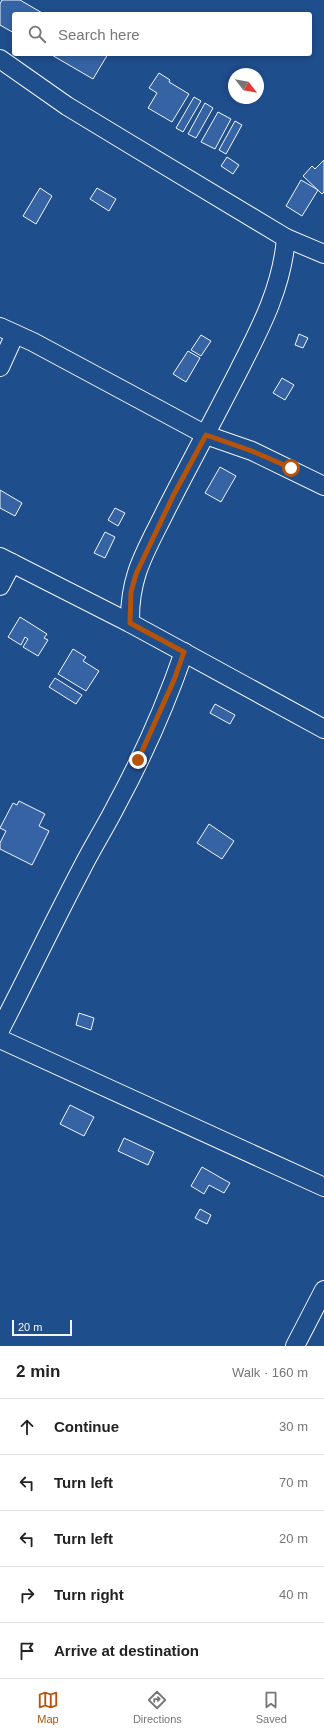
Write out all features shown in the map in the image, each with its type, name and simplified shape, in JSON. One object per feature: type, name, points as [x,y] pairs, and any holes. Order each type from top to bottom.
[{"type":"street","points":[[0,59],[67,106],[286,238],[324,254]]},
{"type":"street","points":[[130,623],[131,592],[136,574],[174,494],[206,435],[260,328],[277,289],[285,258],[286,238]]},
{"type":"street","points":[[0,367],[8,331],[206,435],[252,451],[324,486]]},
{"type":"street","points":[[0,586],[6,560],[130,623],[324,729]]},
{"type":"street","points":[[0,1030],[48,937],[66,897],[136,766],[174,680],[184,652]]},
{"type":"street","points":[[0,1039],[324,1187]]},
{"type":"street","points":[[295,1346],[324,1290]]},
{"type":"building","points":[[2,0],[20,0],[41,12],[12,12],[12,32],[0,25],[0,4]]},
{"type":"building","points":[[53,56],[107,56],[93,79]]},
{"type":"building","points":[[159,73],[170,80],[169,82],[189,94],[172,122],[148,108],[157,93],[149,88]]},
{"type":"building","points":[[194,97],[201,101],[183,132],[176,128]]},
{"type":"building","points":[[205,103],[213,108],[196,138],[188,134]]},
{"type":"building","points":[[218,112],[231,119],[215,149],[201,142]]},
{"type":"building","points":[[235,121],[242,125],[226,154],[219,150]]},
{"type":"building","points":[[227,157],[239,165],[233,174],[221,166]]},
{"type":"building","points":[[324,160],[324,192],[322,194],[303,176],[312,166],[315,169]]},
{"type":"building","points":[[301,180],[318,190],[302,216],[286,206]]},
{"type":"building","points":[[40,188],[52,196],[36,224],[23,216]]},
{"type":"building","points":[[97,188],[116,199],[109,211],[90,199]]},
{"type":"building","points":[[299,334],[308,338],[303,348],[295,345]]},
{"type":"building","points":[[201,335],[211,341],[201,356],[191,350]]},
{"type":"building","points":[[188,351],[200,358],[186,382],[173,374]]},
{"type":"building","points":[[282,378],[294,385],[285,400],[273,393]]},
{"type":"building","points":[[220,467],[236,476],[221,502],[205,493]]},
{"type":"building","points":[[0,490],[22,503],[15,516],[0,508]]},
{"type":"building","points":[[115,508],[125,513],[118,526],[108,520]]},
{"type":"building","points":[[105,532],[115,537],[105,558],[94,553]]},
{"type":"building","points":[[20,617],[47,634],[44,638],[48,640],[38,656],[23,647],[28,639],[25,637],[21,645],[8,637]]},
{"type":"building","points":[[73,649],[86,657],[83,661],[99,671],[86,691],[58,674]]},
{"type":"building","points":[[55,678],[82,695],[76,704],[49,687]]},
{"type":"building","points":[[215,704],[235,715],[230,724],[210,713]]},
{"type":"building","points":[[19,801],[45,814],[39,826],[49,831],[32,865],[0,849],[0,843],[6,831],[0,828],[13,803],[17,805]]},
{"type":"building","points":[[209,824],[234,841],[222,859],[197,843]]},
{"type":"building","points":[[79,1013],[94,1018],[91,1030],[76,1025]]},
{"type":"building","points":[[70,1105],[94,1117],[84,1136],[60,1124]]},
{"type":"building","points":[[124,1138],[154,1152],[148,1165],[118,1151]]},
{"type":"building","points":[[202,1167],[230,1183],[224,1193],[209,1185],[204,1194],[191,1186]]},
{"type":"building","points":[[200,1209],[211,1215],[207,1224],[195,1218]]},
{"type":"route","points":[[138,760],[174,680],[184,652],[130,623],[131,592],[136,574],[174,494],[206,435],[252,451],[291,468]]}]
